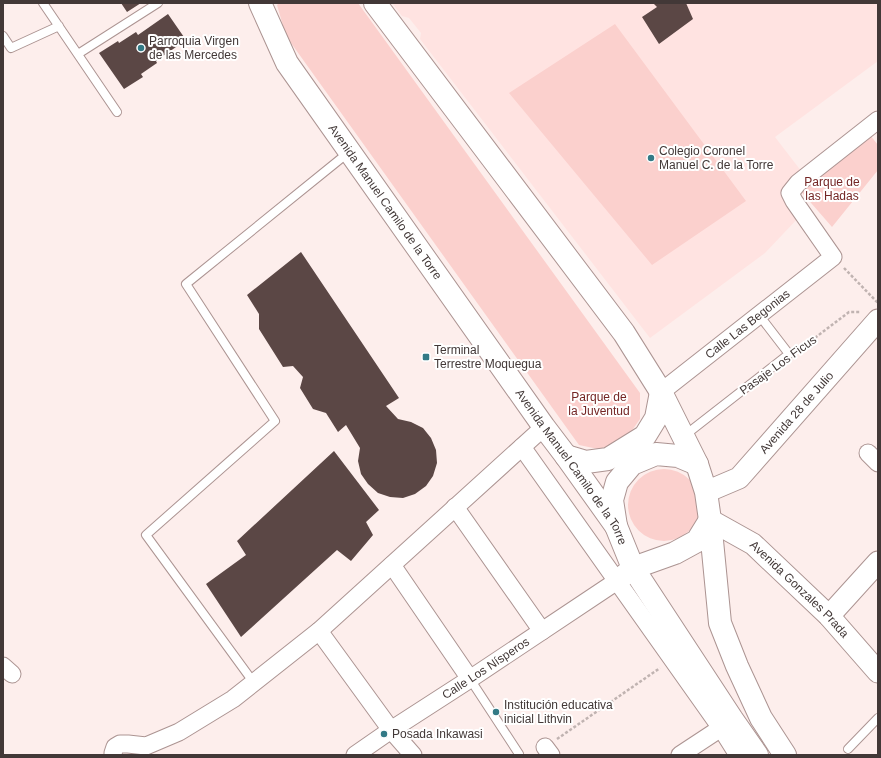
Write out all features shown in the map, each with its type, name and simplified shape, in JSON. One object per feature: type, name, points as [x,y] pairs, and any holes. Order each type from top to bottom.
[{"type":"main road","name":"Avenida Manuel Camilo de la Torre","points":[[260,3],[287,63],[544,427],[616,526],[625,574],[726,724],[757,755]]},
{"type":"main road","points":[[375,3],[624,333],[661,392],[697,464],[706,492],[720,623],[737,666],[761,718],[785,755]]},
{"type":"main road","points":[[566,456],[586,462],[608,460],[645,436],[656,418],[661,392]]},
{"type":"main road","points":[[616,526],[612,500],[617,482],[632,464],[656,454],[678,456],[697,464]]},
{"type":"main road","points":[[625,574],[675,553],[697,541],[710,520]]},
{"type":"street","points":[[833,257],[794,201],[790,192],[798,183],[878,120]]},
{"type":"street","name":"Calle Las Begonias","points":[[661,392],[833,257]]},
{"type":"street","name":"Avenida 28 de Julio","points":[[706,492],[739,478],[871,316]]},
{"type":"street","points":[[114,755],[113,753],[115,747],[120,744],[146,746],[179,732],[233,699],[254,683],[320,631],[544,427]]},
{"type":"street","points":[[522,447],[625,574],[672,660],[726,724],[738,755]]},
{"type":"street","points":[[455,508],[542,631]]},
{"type":"street","name":"Avenida Gonzales Prada","points":[[710,520],[753,544],[829,616],[878,672]]},
{"type":"street","points":[[829,616],[878,562]]},
{"type":"street","points":[[392,565],[470,679]]},
{"type":"street","name":"Calle Los Nísperos","points":[[355,755],[625,574]]},
{"type":"street","points":[[320,631],[391,730],[413,755]]},
{"type":"street","points":[[680,755],[726,724]]},
{"type":"lane","points":[[43,3],[117,112]]},
{"type":"lane","points":[[78,54],[158,3]]},
{"type":"lane","points":[[3,36],[11,48],[59,26]]},
{"type":"lane","points":[[254,683],[146,535],[275,422],[186,284],[350,152]]},
{"type":"lane","points":[[759,315],[790,354]]},
{"type":"lane","name":"Pasaje Los Ficus","points":[[684,436],[790,354]]},
{"type":"lane","points":[[470,679],[518,754]]},
{"type":"lane","points":[[848,749],[878,718]]},
{"type":"path","points":[[833,257],[878,303]]},
{"type":"path","name":"Pasaje Los Ficus","points":[[790,354],[798,351],[849,312],[871,316]]},
{"type":"path","points":[[548,751],[672,660]]},
{"type":"shaded area","name":"Colegio Coronel Manuel C. de la Torre","points":[[392,3],[878,3],[878,61],[775,137],[805,176],[784,195],[801,215],[765,253],[650,338],[420,39],[421,33],[409,18],[402,16]]},
{"type":"green space","name":"Parque de la Juventud","points":[[279,3],[358,3],[640,393],[640,419],[624,442],[598,449],[579,445],[286,36],[277,5]]},
{"type":"green space","points":[[615,24],[746,201],[652,265],[509,93]]},
{"type":"green space","name":"Parque de las Hadas","points":[[866,130],[878,145],[878,170],[832,227],[798,188]]},
{"type":"green space","points":[[664,469],[684,475],[694,485],[700,505],[694,525],[684,535],[664,541],[644,535],[634,525],[628,505],[634,485],[644,475]]},
{"type":"building","points":[[121,3],[141,3],[127,12]]},
{"type":"building","points":[[653,3],[686,3],[693,19],[659,44],[642,17],[657,7]]},
{"type":"building","name":"Parroquia Virgen de las Mercedes","points":[[168,14],[186,40],[156,61],[157,63],[141,74],[143,77],[124,89],[99,53],[136,32],[138,35]]},
{"type":"building","points":[[301,252],[399,398],[386,406],[398,419],[411,422],[423,428],[431,438],[436,450],[437,463],[433,476],[426,486],[415,494],[403,498],[390,497],[378,493],[368,484],[361,474],[358,461],[360,448],[346,425],[338,432],[326,413],[313,409],[300,388],[303,377],[293,366],[283,367],[259,329],[259,314],[247,295]]},
{"type":"building","points":[[334,451],[379,510],[366,522],[373,535],[351,561],[337,550],[241,637],[206,584],[246,555],[237,541]]},
{"type":"place","name":"Parroquia Virgen de las Mercedes","points":[[141,48]]},
{"type":"place","name":"Colegio Coronel Manuel C. de la Torre","points":[[651,158]]},
{"type":"place","name":"Terminal Terrestre Moquegua","points":[[426,357]]},
{"type":"place","name":"Institución educativa inicial Lithvin","points":[[496,712]]},
{"type":"place","name":"Posada Inkawasi","points":[[384,734]]}]
